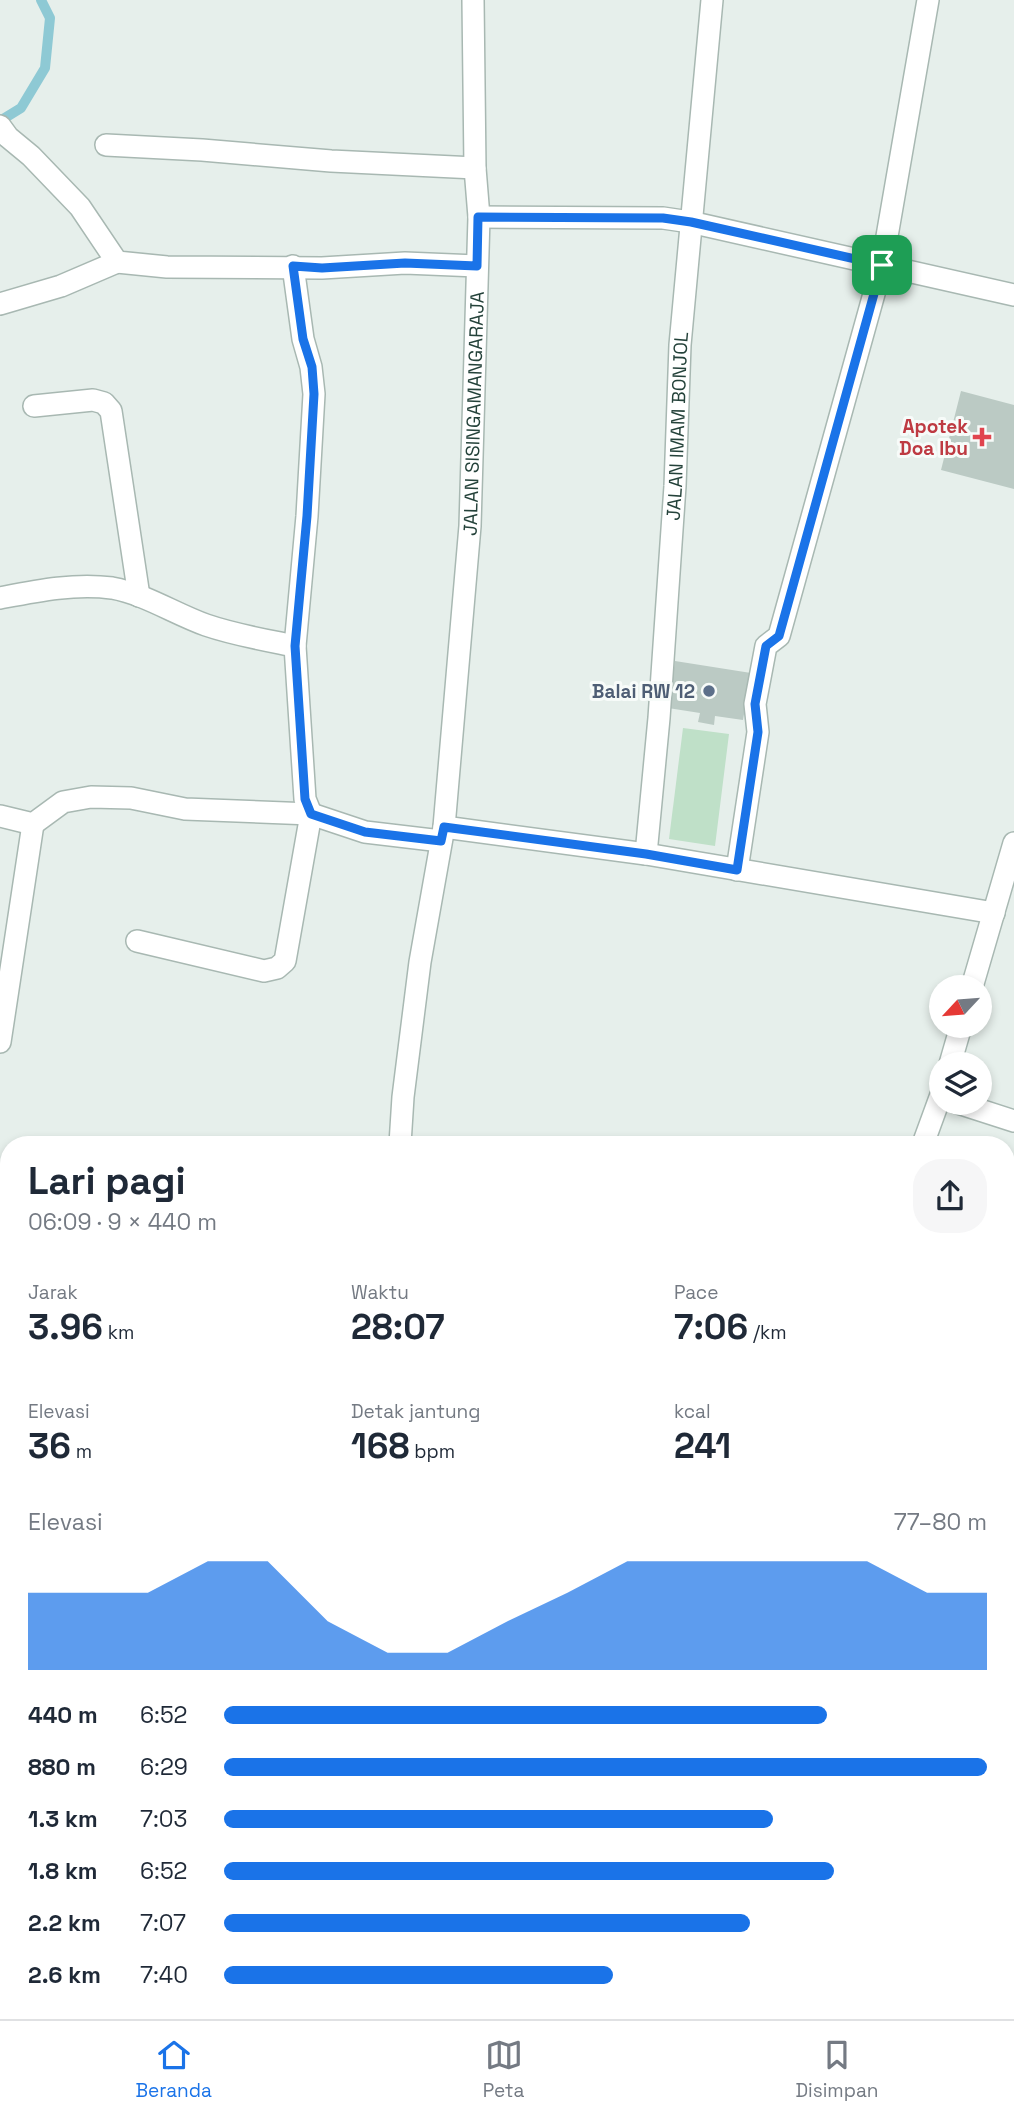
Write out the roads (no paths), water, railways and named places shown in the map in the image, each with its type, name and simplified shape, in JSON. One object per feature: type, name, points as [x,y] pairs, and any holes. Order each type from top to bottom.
[{"type":"street","name":"JALAN SISINGAMANGARAJA","points":[[401,1136],[420,962],[443,834],[470,526],[478,217],[473,0]]},
{"type":"street","name":"JALAN IMAM BONJOL","points":[[646,854],[659,718],[675,486],[680,345],[712,0]]},
{"type":"street","points":[[737,870],[758,732],[755,704],[766,646],[779,636],[882,265],[928,0]]},
{"type":"street","points":[[4,131],[80,207],[117,262]]},
{"type":"street","points":[[106,145],[475,168]]},
{"type":"street","points":[[478,217],[663,218],[691,222],[1014,295]]},
{"type":"street","points":[[0,304],[61,286],[117,262],[167,267],[322,268],[405,263],[477,266]]},
{"type":"street","points":[[137,941],[264,971],[277,968],[285,961],[311,814],[305,799],[295,646],[307,516],[314,394],[312,367],[303,339],[293,266]]},
{"type":"street","points":[[34,406],[93,400],[104,403],[111,411],[139,596]]},
{"type":"street","points":[[0,598],[56,588],[111,588],[139,596],[206,625],[295,646]]},
{"type":"street","points":[[1,1032],[33,824],[63,802],[91,797],[131,798],[185,809],[311,814],[365,832],[443,834],[646,854],[994,914]]},
{"type":"street","points":[[0,816],[33,824]]},
{"type":"street","points":[[976,975],[1014,843]]},
{"type":"street","points":[[992,1114],[1014,1121]]},
{"type":"street","points":[[927,1136],[937,1115]]},
{"type":"waterway","points":[[0,121],[21,108],[45,68],[50,18],[41,0]]},
{"type":"place","name":"Apotek Doa Ibu","points":[[982,437]]},
{"type":"place","name":"Balai RW 12","points":[[709,691]]}]
